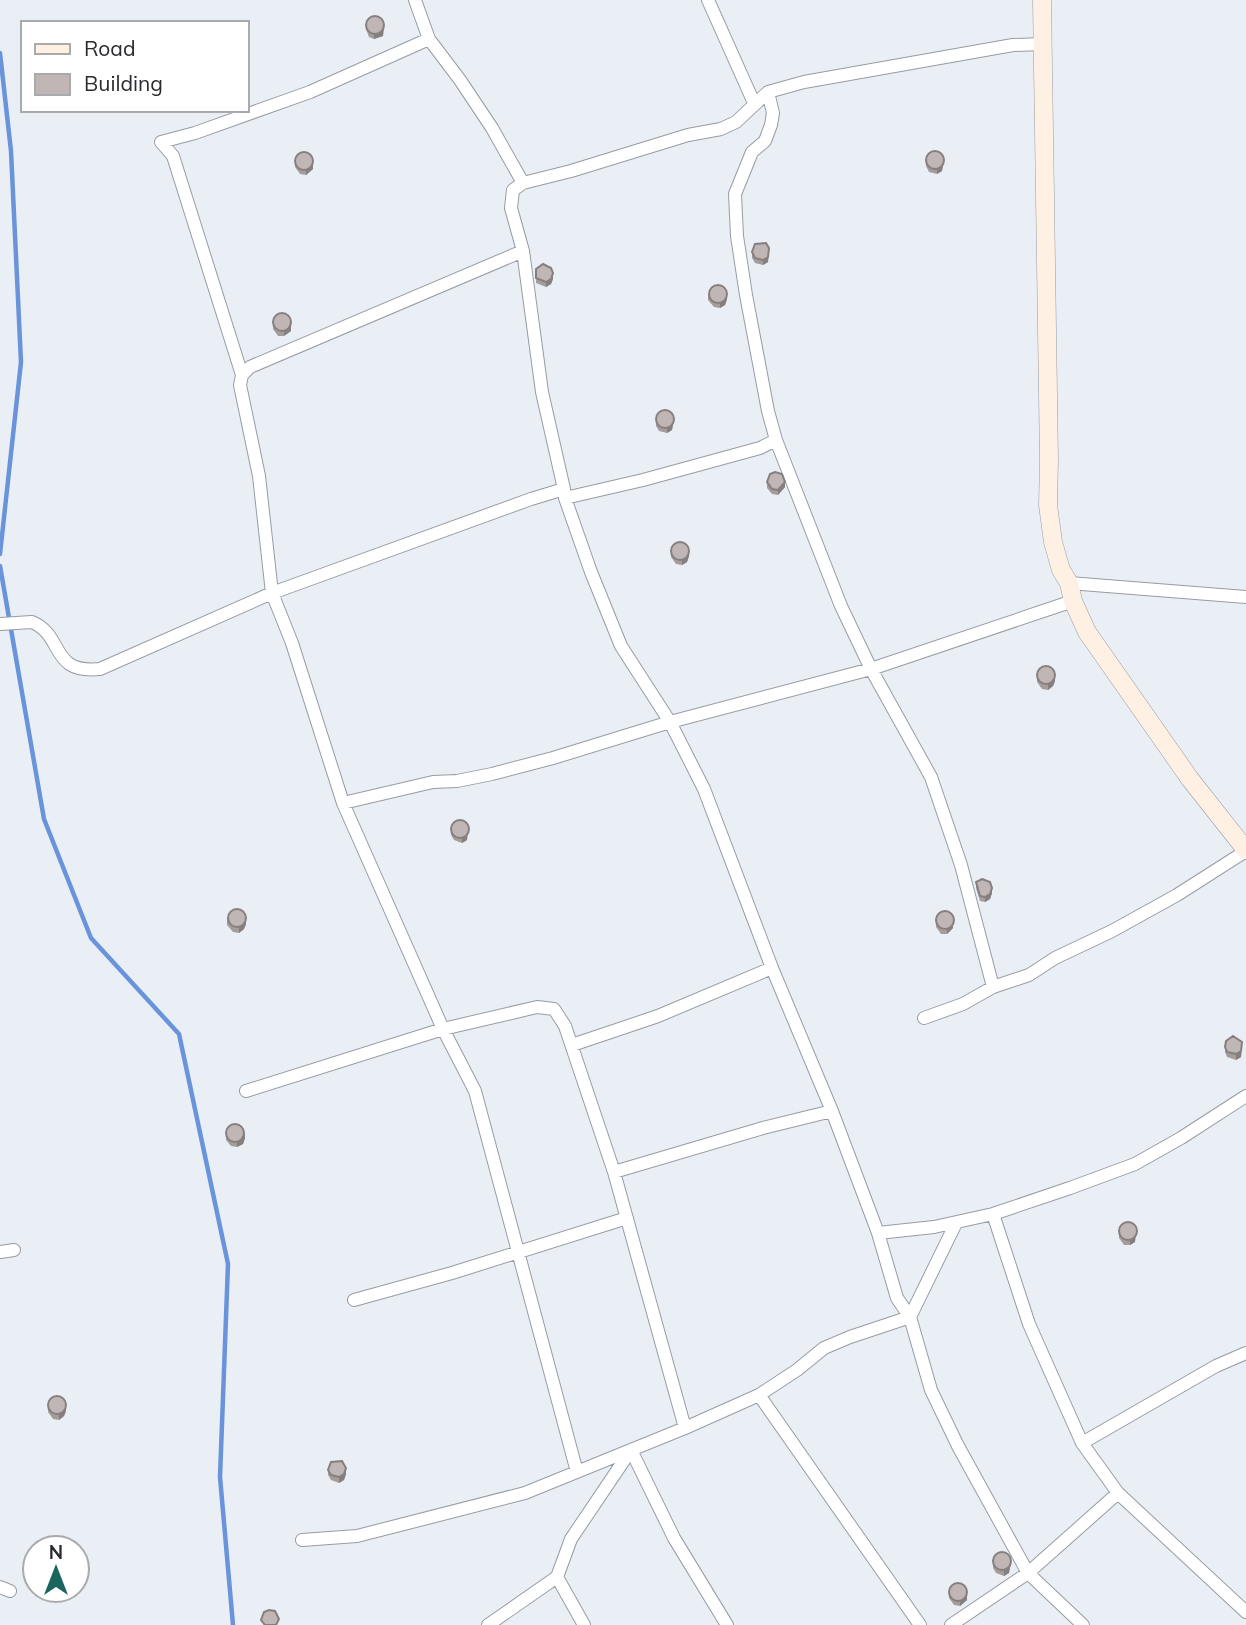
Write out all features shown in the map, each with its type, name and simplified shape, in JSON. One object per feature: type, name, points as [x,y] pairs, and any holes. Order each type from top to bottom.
[{"type":"street","points":[[415,0],[429,40],[492,128],[523,183]]},
{"type":"street","points":[[708,0],[754,103]]},
{"type":"street","points":[[924,1018],[963,1004],[993,987],[1030,975],[1055,958],[1112,931],[1177,895],[1246,851],[1189,779],[1087,632],[1061,570],[1053,542],[1048,505],[1042,0]]},
{"type":"street","points":[[429,40],[310,92],[180,138],[161,142],[173,156],[242,375],[240,394],[259,476],[272,593],[292,643],[343,803],[443,1029],[475,1091],[577,1472]]},
{"type":"street","points":[[1044,44],[1013,46],[877,68],[768,92],[736,122],[721,129],[688,135],[523,183],[513,190],[512,208],[523,251],[542,392],[565,493],[591,572],[621,646],[670,722],[704,789],[772,968],[832,1111],[878,1233],[897,1298],[910,1317],[931,1390],[958,1446],[1028,1573],[1083,1625]]},
{"type":"street","points":[[768,92],[774,113],[771,125],[765,141],[752,152],[734,194],[737,236],[748,308],[768,411],[776,440],[825,569],[871,669],[931,778],[961,865],[993,987]]},
{"type":"street","points":[[242,375],[250,367],[523,251]]},
{"type":"street","points":[[0,624],[32,622],[46,628],[54,647],[69,665],[87,670],[100,669],[272,593],[531,499],[643,480],[760,448],[776,440]]},
{"type":"street","points":[[343,803],[433,782],[492,774],[670,722],[871,669],[1071,592],[1246,597]]},
{"type":"street","points":[[572,1045],[658,1016],[772,968]]},
{"type":"street","points":[[246,1091],[443,1029],[544,1007],[558,1012],[572,1045],[614,1172],[685,1428]]},
{"type":"street","points":[[878,1233],[956,1223],[993,1214],[1135,1164],[1246,1096]]},
{"type":"street","points":[[614,1172],[763,1128],[832,1111]]},
{"type":"street","points":[[993,1214],[1033,1335],[1082,1443],[1118,1493],[1246,1612]]},
{"type":"street","points":[[354,1300],[452,1273],[626,1218]]},
{"type":"street","points":[[302,1540],[357,1536],[526,1493],[759,1395],[833,1344],[910,1317],[956,1223]]},
{"type":"street","points":[[0,1252],[14,1250]]},
{"type":"street","points":[[1082,1443],[1216,1366],[1246,1353]]},
{"type":"street","points":[[759,1395],[920,1625]]},
{"type":"street","points":[[488,1625],[557,1577],[571,1539],[631,1450]]},
{"type":"street","points":[[631,1450],[674,1538],[727,1625]]},
{"type":"street","points":[[951,1625],[1028,1573],[1118,1493]]},
{"type":"street","points":[[557,1577],[584,1625]]},
{"type":"building","points":[[375,16],[381,19],[384,25],[381,31],[375,34],[369,31],[366,25],[369,19]]},
{"type":"building","points":[[935,151],[941,154],[944,160],[941,166],[935,169],[929,166],[926,160],[929,154]]},
{"type":"building","points":[[304,152],[310,155],[313,161],[310,167],[304,170],[298,167],[295,161],[298,155]]},
{"type":"building","points":[[766,243],[769,248],[768,257],[763,260],[755,258],[752,252],[755,244]]},
{"type":"building","points":[[543,264],[551,268],[553,273],[551,279],[546,282],[536,278],[536,269]]},
{"type":"building","points":[[718,285],[724,288],[727,294],[724,300],[718,303],[712,300],[709,294],[712,288]]},
{"type":"building","points":[[282,313],[288,316],[291,322],[288,328],[282,331],[276,328],[273,322],[276,316]]},
{"type":"building","points":[[665,410],[671,413],[674,419],[671,425],[665,428],[659,425],[656,419],[659,413]]},
{"type":"building","points":[[770,474],[782,474],[785,482],[778,490],[772,489],[767,482]]},
{"type":"building","points":[[680,542],[686,545],[689,551],[686,557],[680,560],[674,557],[671,551],[674,545]]},
{"type":"building","points":[[1046,666],[1052,669],[1055,675],[1052,681],[1046,684],[1040,681],[1037,675],[1040,669]]},
{"type":"building","points":[[460,820],[466,823],[469,829],[466,835],[460,838],[454,835],[451,829],[454,823]]},
{"type":"building","points":[[982,879],[990,882],[992,888],[990,894],[985,897],[980,896],[976,882]]},
{"type":"building","points":[[237,909],[243,912],[246,918],[243,924],[237,927],[231,924],[228,918],[231,912]]},
{"type":"building","points":[[945,911],[951,914],[954,920],[951,926],[945,929],[939,926],[936,920],[939,914]]},
{"type":"building","points":[[1233,1036],[1242,1042],[1241,1051],[1236,1054],[1227,1052],[1225,1047],[1226,1041]]},
{"type":"building","points":[[235,1124],[241,1127],[244,1133],[241,1139],[235,1142],[229,1139],[226,1133],[229,1127]]},
{"type":"building","points":[[1128,1222],[1134,1225],[1137,1231],[1134,1237],[1128,1240],[1122,1237],[1119,1231],[1122,1225]]},
{"type":"building","points":[[57,1396],[63,1399],[66,1405],[63,1411],[57,1414],[51,1411],[48,1405],[51,1399]]},
{"type":"building","points":[[342,1461],[346,1468],[344,1474],[339,1477],[331,1475],[328,1470],[331,1462]]},
{"type":"building","points":[[1002,1552],[1008,1555],[1011,1561],[1008,1567],[1002,1570],[996,1567],[993,1561],[996,1555]]},
{"type":"building","points":[[958,1583],[964,1586],[967,1592],[964,1598],[958,1601],[952,1598],[949,1592],[952,1586]]},
{"type":"building","points":[[275,1611],[279,1619],[276,1625],[265,1625],[261,1620],[264,1612]]},
{"type":"waterway","points":[[0,53],[11,151],[21,362],[0,554]]},
{"type":"waterway","points":[[0,566],[44,819],[91,938],[179,1034],[228,1264],[220,1477],[233,1625]]}]
